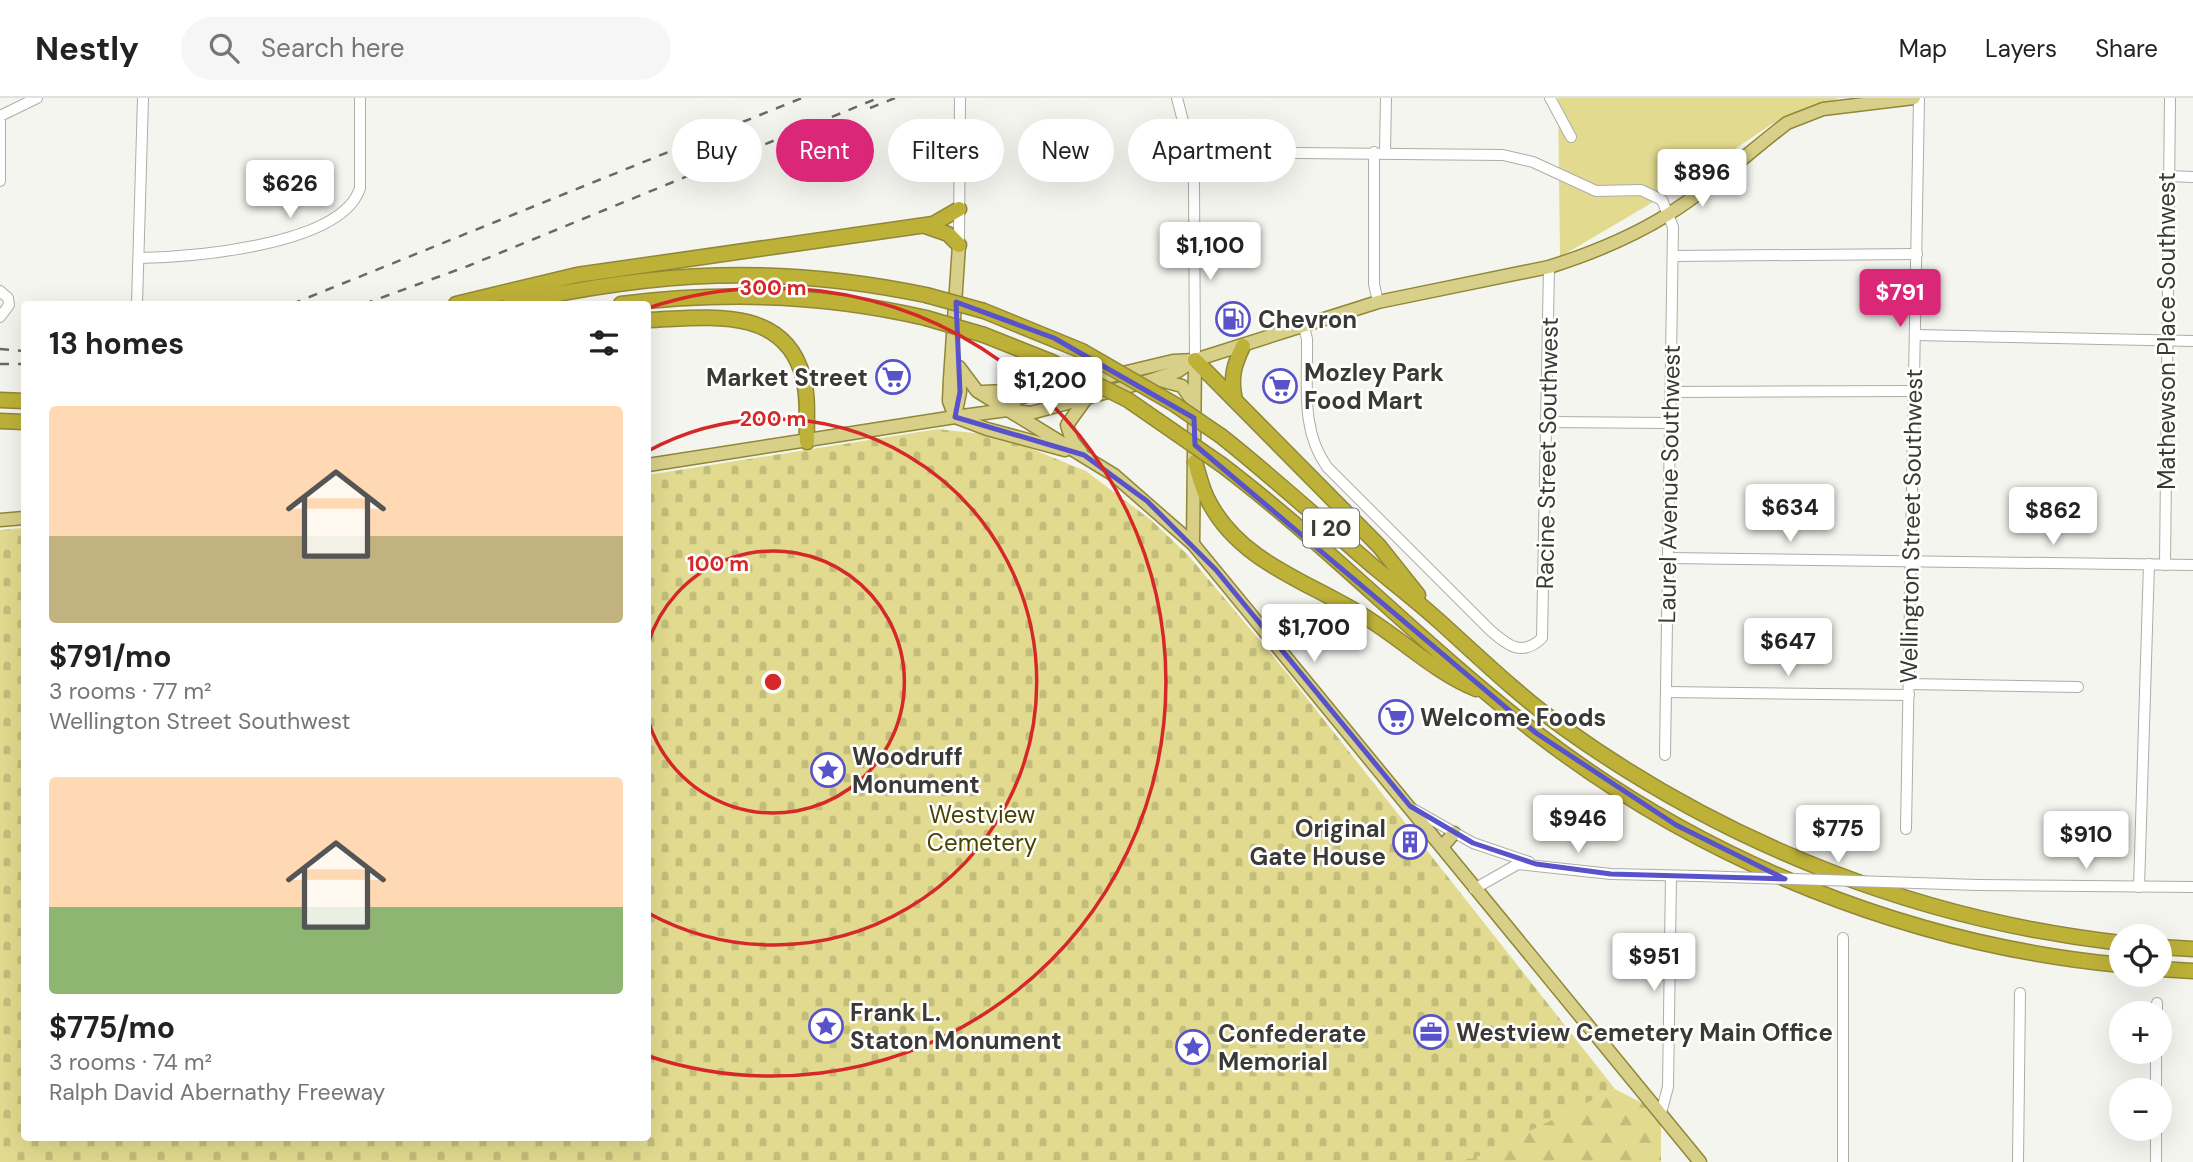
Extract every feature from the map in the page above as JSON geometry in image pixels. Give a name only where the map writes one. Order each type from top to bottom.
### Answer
[{"type":"highway","points":[[469,301],[577,275],[924,226],[941,222],[959,209]]},
{"type":"highway","points":[[924,226],[948,234],[959,245]]},
{"type":"highway","name":"I 20","points":[[525,301],[634,281],[702,274],[818,277],[926,295],[984,311],[1082,351],[1174,404],[1221,436],[1300,499],[1468,649],[1563,728],[1647,783],[1741,834],[1844,879],[1926,905],[2018,928],[2109,941]]},
{"type":"highway","name":"I 20","points":[[651,301],[692,297],[777,296],[835,300],[926,318],[984,335],[1052,362],[1128,400],[1222,465],[1536,733],[1676,825],[1796,884],[1902,922],[1986,944],[2109,963]]},
{"type":"highway","points":[[651,320],[734,318],[752,322],[776,336],[790,350],[803,375],[807,442]]},
{"type":"highway","points":[[1235,400],[1233,368],[1242,346]]},
{"type":"highway","points":[[1195,360],[1379,546],[1439,621]]},
{"type":"highway","points":[[0,400],[21,401]]},
{"type":"highway","points":[[0,421],[21,422]]},
{"type":"highway","points":[[1195,462],[1207,499],[1217,515],[1258,558],[1361,614],[1451,678],[1488,693]]},
{"type":"highway","points":[[2172,948],[2193,949]]},
{"type":"highway","points":[[2172,970],[2193,971]]},
{"type":"main road","points":[[1007,410],[1018,398],[1173,361],[1195,360],[1378,302],[1549,267],[1618,241],[1670,213],[1787,123],[1805,114],[1917,98]]},
{"type":"main road","points":[[959,245],[949,401],[955,417],[987,429],[1084,455]]},
{"type":"main road","points":[[954,346],[959,367],[960,392],[955,417]]},
{"type":"main road","points":[[977,390],[994,394],[1030,389],[1172,354],[1195,360]]},
{"type":"main road","points":[[651,465],[955,417],[1007,410],[1031,413],[1156,379],[1178,371],[1195,360]]},
{"type":"main road","points":[[1193,544],[1195,360]]},
{"type":"main road","points":[[959,367],[977,390],[1084,455],[1147,501],[1193,544],[1700,1162]]},
{"type":"main road","points":[[1156,379],[1182,386],[1194,404]]},
{"type":"main road","points":[[1084,455],[1072,441],[1068,425],[1085,399]]},
{"type":"main road","points":[[0,520],[21,518]]},
{"type":"main road","points":[[1442,847],[1454,833]]},
{"type":"street","points":[[0,116],[37,98]]},
{"type":"street","points":[[137,301],[143,98]]},
{"type":"street","points":[[139,258],[194,257],[243,249],[295,234],[348,210],[356,201],[360,188],[360,98]]},
{"type":"street","points":[[959,245],[960,98]]},
{"type":"street","points":[[1177,98],[1182,119]]},
{"type":"street","points":[[1378,302],[1374,284],[1380,152],[1387,98]]},
{"type":"street","points":[[1550,98],[1571,137]]},
{"type":"street","name":"Wellington Street Southwest","points":[[1906,829],[1917,254],[1917,98]]},
{"type":"street","name":"Mathewson Place Southwest","points":[[2165,565],[2167,176],[2170,98]]},
{"type":"street","points":[[0,122],[0,181]]},
{"type":"street","points":[[1296,152],[1503,155],[1533,162],[1596,191],[1649,192],[1662,200],[1670,213]]},
{"type":"street","points":[[2167,176],[2193,177]]},
{"type":"street","points":[[1194,182],[1195,360]]},
{"type":"street","name":"Laurel Avenue Southwest","points":[[1665,755],[1673,256],[1670,213]]},
{"type":"street","points":[[1673,256],[1917,254]]},
{"type":"street","name":"Racine Street Southwest","points":[[1304,327],[1311,441],[1327,467],[1502,641],[1518,649],[1528,648],[1542,638],[1549,267]]},
{"type":"street","points":[[0,291],[6,295],[9,305],[0,317]]},
{"type":"street","points":[[1915,335],[2193,341]]},
{"type":"street","points":[[1671,392],[1913,391]]},
{"type":"street","points":[[1548,422],[1670,423]]},
{"type":"street","points":[[1668,558],[2193,565]]},
{"type":"street","points":[[2139,887],[2149,564]]},
{"type":"street","points":[[1666,692],[2078,687]]},
{"type":"street","points":[[1410,806],[1454,833],[1536,864]]},
{"type":"street","points":[[1474,889],[1518,864],[1588,872],[1671,876],[1978,885],[2193,887]]},
{"type":"street","points":[[1661,1113],[1668,1087],[1671,876]]},
{"type":"street","points":[[1843,938],[1843,1162]]},
{"type":"street","points":[[2018,1162],[2020,993]]},
{"type":"street","points":[[2156,1141],[2156,1162]]},
{"type":"highlighted area","points":[[956,302],[1054,338],[1194,418],[1195,445],[1536,733],[1676,825],[1785,879],[1611,874],[1536,864],[1473,843],[1410,806],[1216,570],[1147,501],[1084,455],[955,417],[960,392]]},
{"type":"green space","points":[[1558,98],[1839,98],[1772,124],[1677,188],[1560,257]]},
{"type":"green space","name":"Westview Cemetery","points":[[938,429],[1000,436],[1086,471],[1151,520],[1188,555],[1287,673],[1615,1089],[1475,1158],[1443,1162],[0,1162],[0,530],[21,528],[21,1141],[651,1141],[651,475]]},
{"type":"green space","points":[[1615,1089],[1661,1113],[1661,1162],[1443,1162],[1475,1157]]},
{"type":"railway","points":[[299,301],[802,98]]},
{"type":"railway","points":[[372,301],[468,266],[878,98]]},
{"type":"railway","points":[[870,108],[895,98]]},
{"type":"railway","points":[[0,349],[21,351]]},
{"type":"railway","points":[[0,364],[21,364]]},
{"type":"place","name":"Chevron","points":[[1233,319]]},
{"type":"place","name":"Market Street","points":[[893,377]]},
{"type":"place","name":"Mozley Park Food Mart","points":[[1280,386]]},
{"type":"place","name":"Welcome Foods","points":[[1396,717]]},
{"type":"place","name":"Woodruff Monument","points":[[828,770]]},
{"type":"place","name":"Original Gate House","points":[[1410,842]]},
{"type":"place","name":"Frank L. Staton Monument","points":[[826,1026]]},
{"type":"place","name":"Westview Cemetery Main Office","points":[[1431,1032]]},
{"type":"place","name":"Confederate Memorial","points":[[1193,1047]]}]
